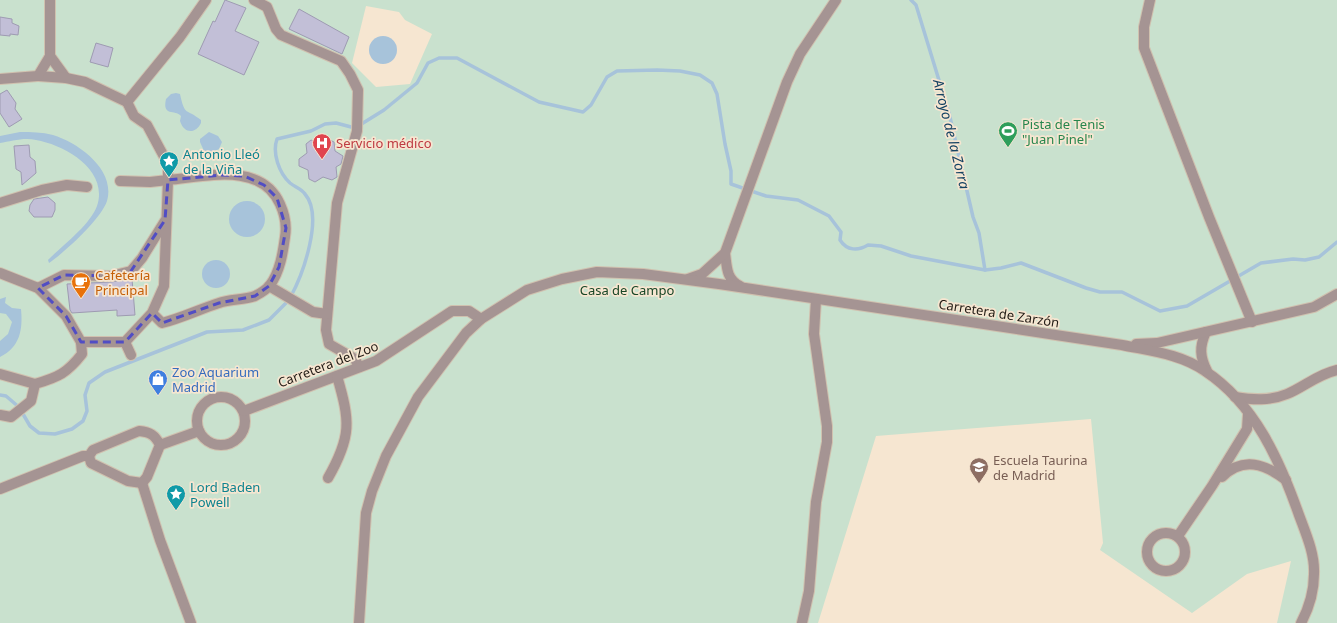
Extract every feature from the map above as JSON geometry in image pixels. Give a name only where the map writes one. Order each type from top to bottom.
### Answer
[{"type":"street","points":[[38,76],[50,56],[50,0]]},
{"type":"street","points":[[127,102],[180,37],[206,0]]},
{"type":"street","points":[[254,0],[267,7],[276,29],[281,35],[341,61],[358,90],[357,131],[337,203],[326,330],[329,344],[355,359],[359,367]]},
{"type":"street","points":[[719,284],[714,277],[741,210],[793,70],[800,54],[836,0]]},
{"type":"street","points":[[1150,0],[1144,28],[1144,48],[1209,217],[1252,322]]},
{"type":"street","points":[[50,56],[66,78]]},
{"type":"street","points":[[0,79],[38,76],[66,78],[85,82],[127,102],[134,116],[147,125],[168,164],[164,286],[152,313],[125,342],[81,342]]},
{"type":"street","points":[[120,181],[150,182],[221,175],[244,176],[264,184],[277,198],[285,216],[286,228],[279,267],[269,286],[255,296],[220,303],[162,323],[152,313]]},
{"type":"street","points":[[0,203],[42,190],[67,185],[87,187]]},
{"type":"street","points":[[38,288],[64,275],[111,276],[131,271],[142,258],[165,220]]},
{"type":"street","points":[[686,280],[702,274],[723,256]]},
{"type":"street","name":"Carretera de Zarzón","points":[[723,256],[730,280],[745,288]]},
{"type":"street","name":"Carretera de Zarzón","points":[[366,623],[363,569],[363,540],[366,513],[372,491],[386,456],[418,397],[466,333],[480,319],[527,290],[562,279],[597,272],[643,274],[719,284],[816,300],[1122,345],[1183,359],[1207,371],[1235,397],[1271,446],[1287,481],[1310,545],[1314,566],[1311,597],[1301,623]]},
{"type":"street","points":[[0,273],[38,288],[66,316],[81,342],[82,354],[69,370],[50,380],[36,384],[0,374]]},
{"type":"street","points":[[269,286],[313,312],[327,314]]},
{"type":"street","points":[[1122,345],[1157,343],[1252,322],[1314,307],[1337,294]]},
{"type":"street","points":[[802,623],[809,591],[816,502],[827,442],[827,426],[814,334],[816,300]]},
{"type":"street","name":"Carretera del Zoo","points":[[244,411],[384,357],[452,311],[469,311],[480,319]]},
{"type":"street","points":[[1206,332],[1200,343],[1200,351],[1207,371]]},
{"type":"street","points":[[125,342],[131,355]]},
{"type":"street","points":[[1235,397],[1268,399],[1287,394],[1316,378],[1337,370]]},
{"type":"street","points":[[328,478],[340,456],[347,429],[346,410],[337,376]]},
{"type":"street","points":[[0,415],[11,417],[31,401],[36,384]]},
{"type":"street","points":[[227,397],[235,400],[244,411],[245,427],[242,434],[231,444],[216,445],[209,442],[199,431],[197,416],[205,402],[212,398],[227,397]]},
{"type":"street","points":[[1178,536],[1212,486],[1247,429],[1248,414]]},
{"type":"street","points":[[142,483],[128,481],[91,463],[89,456],[93,450],[139,431],[148,432],[155,436],[160,445]]},
{"type":"street","points":[[142,483],[147,477],[160,445],[199,431]]},
{"type":"street","points":[[0,489],[83,456],[89,456]]},
{"type":"street","points":[[1212,486],[1231,468],[1242,464],[1262,466],[1270,469],[1287,481]]},
{"type":"street","points":[[142,483],[160,540],[191,623]]},
{"type":"street","name":"Carretera de Zarzón","points":[[359,623],[363,569]]},
{"type":"highlighted area","points":[[221,175],[244,176],[264,185],[277,198],[286,228],[279,267],[269,286],[255,296],[219,303],[162,323],[152,313],[125,342],[81,342],[66,316],[38,288],[64,275],[111,276],[131,271],[165,220],[168,180]]},
{"type":"green space","name":"Casa de Campo","points":[[0,0],[1337,0],[1337,623],[1277,623],[1291,561],[1247,574],[1192,613],[1100,550],[1103,543],[1091,419],[876,436],[818,623],[0,623]],"holes":[[[366,6],[399,12],[405,20],[432,34],[410,84],[376,87],[352,63]]]},
{"type":"water","points":[[383,36],[393,40],[397,50],[393,60],[383,64],[373,60],[369,50],[373,40]]},
{"type":"water","points":[[171,94],[180,94],[185,109],[201,120],[199,127],[193,131],[184,128],[180,121],[181,116],[170,112],[166,108],[166,99]]},
{"type":"water","points":[[20,132],[49,134],[74,144],[93,159],[101,169],[106,179],[108,190],[107,201],[98,217],[82,235],[49,263],[48,260],[76,234],[94,213],[97,206],[99,193],[97,181],[82,161],[59,147],[32,139],[0,143],[0,136]]},
{"type":"water","points":[[209,132],[218,136],[222,142],[219,149],[213,152],[204,151],[200,142],[200,139]]},
{"type":"water","points":[[247,201],[257,204],[262,209],[265,219],[262,229],[257,234],[247,237],[237,234],[232,229],[229,219],[232,209],[237,204]]},
{"type":"water","points":[[216,260],[226,264],[230,274],[226,284],[216,288],[206,284],[202,274],[206,264]]},
{"type":"water","points":[[6,297],[5,303],[12,308],[21,309],[21,331],[12,348],[0,357],[0,341],[8,334],[12,322],[6,314],[0,313],[0,299]]},
{"type":"building","points":[[225,0],[246,8],[235,31],[259,42],[244,75],[198,54],[213,21],[215,22]]},
{"type":"building","points":[[299,9],[349,37],[342,54],[289,29]]},
{"type":"building","points":[[0,17],[12,19],[12,23],[19,26],[18,35],[0,35]]},
{"type":"building","points":[[96,43],[113,48],[108,67],[90,62]]},
{"type":"building","points":[[7,90],[16,103],[15,109],[22,119],[9,127],[0,113],[0,94]]},
{"type":"building","points":[[328,139],[334,142],[335,151],[343,156],[341,164],[336,167],[337,177],[332,180],[323,177],[315,182],[309,179],[308,170],[299,166],[299,159],[307,153],[306,144],[311,140],[320,144]]},
{"type":"building","points":[[29,145],[30,157],[35,161],[36,173],[22,185],[21,172],[16,169],[14,146]]},
{"type":"building","points":[[48,197],[55,203],[55,210],[52,217],[34,217],[29,211],[30,205],[34,199]]},
{"type":"building","points":[[132,279],[135,315],[117,316],[117,310],[72,313],[70,310],[67,284],[111,282]]},
{"type":"waterway","name":"Arroyo de la Zorra","points":[[911,0],[916,5],[949,113],[973,217],[979,233],[985,270]]},
{"type":"waterway","points":[[291,296],[306,260],[310,245],[313,216],[310,204],[304,192],[290,183],[280,168],[275,150],[277,139],[311,131],[325,124],[336,123],[355,128],[384,110],[417,83],[428,63],[439,58],[457,58],[539,102],[583,112],[591,105],[607,77],[617,71],[680,71],[700,75],[712,83],[717,94],[731,171],[731,184],[766,196],[798,200],[829,216],[841,232],[840,240],[843,244],[853,249],[868,245],[881,246],[911,256],[985,270],[1021,263],[1086,288],[1100,292],[1122,292],[1160,311],[1187,306],[1261,263],[1293,259],[1305,260],[1319,257],[1337,242]]},
{"type":"waterway","points":[[23,414],[30,426],[39,433],[55,434],[72,429],[83,421],[87,411],[85,395],[89,383],[105,372],[207,332],[243,330],[269,320],[286,303]]},
{"type":"waterway","points":[[0,395],[6,396],[20,408]]},
{"type":"place","name":"Pista de Tenis \"Juan Pinel\"","points":[[1008,148]]},
{"type":"place","name":"Servicio médico","points":[[322,160]]},
{"type":"place","name":"Antonio Lleó de la Viña","points":[[169,178]]},
{"type":"place","name":"Cafetería Principal","points":[[81,299]]},
{"type":"place","name":"Zoo Aquarium Madrid","points":[[158,396]]},
{"type":"place","name":"Escuela Taurina de Madrid","points":[[979,484]]},
{"type":"place","name":"Lord Baden Powell","points":[[176,511]]}]
